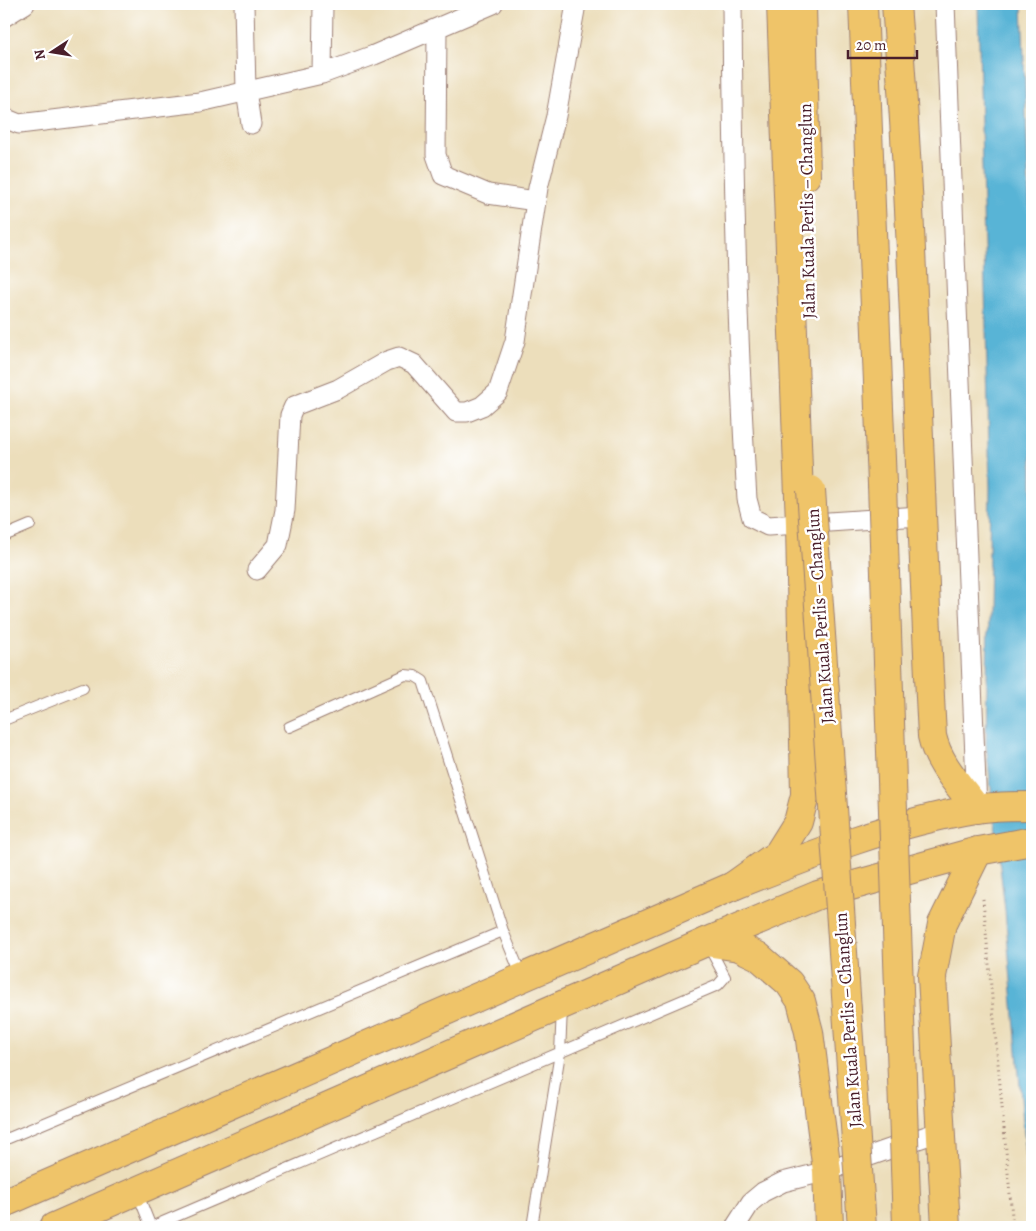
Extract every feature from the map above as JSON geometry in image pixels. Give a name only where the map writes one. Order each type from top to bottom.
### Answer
[{"type":"main road","points":[[733,886],[778,854],[798,822],[805,795],[800,524],[782,4]]},
{"type":"main road","name":"Jalan Kuala Perlis – Changlun","points":[[802,4],[811,490],[862,1227]]},
{"type":"main road","points":[[863,4],[882,484],[907,1227]]},
{"type":"main road","points":[[896,4],[906,139],[920,516],[932,736],[935,751],[942,763],[984,808]]},
{"type":"main road","points":[[4,1203],[733,886],[821,852],[936,817],[984,808],[1032,806]]},
{"type":"main road","points":[[54,1227],[563,1004],[818,895],[984,849],[1032,841]]},
{"type":"main road","points":[[946,1227],[932,976],[942,924],[984,849]]},
{"type":"main road","points":[[706,942],[739,947],[758,956],[789,983],[801,1001],[809,1032],[827,1171],[829,1227]]},
{"type":"main road","points":[[119,1153],[136,1191]]},
{"type":"street","points":[[4,17],[25,4]]},
{"type":"street","points":[[244,4],[246,91],[250,124]]},
{"type":"street","points":[[322,74],[323,4]]},
{"type":"street","points":[[4,115],[7,119],[19,124],[200,102],[322,74],[374,55],[493,4]]},
{"type":"street","points":[[257,570],[278,545],[285,510],[290,414],[294,406],[338,388],[387,361],[399,357],[414,364],[456,412],[467,412],[482,406],[498,392],[515,341],[536,201],[556,116],[576,4]]},
{"type":"street","points":[[732,4],[732,127],[737,332],[747,499],[752,518],[768,526],[920,516]]},
{"type":"street","points":[[946,4],[984,808]]},
{"type":"street","points":[[437,28],[436,155],[443,175],[488,194],[536,201]]},
{"type":"street","points":[[736,1227],[751,1202],[763,1192],[783,1182],[827,1171],[941,1131]]},
{"type":"lane","points":[[4,536],[30,525]]},
{"type":"lane","points":[[289,726],[405,675],[416,676],[423,681],[503,931],[522,978]]},
{"type":"lane","points":[[4,720],[83,688]]},
{"type":"lane","points":[[4,1140],[503,931]]},
{"type":"lane","points":[[136,1191],[151,1227],[718,985],[725,977],[706,942]]},
{"type":"lane","points":[[532,1227],[560,1053],[563,1004]]},
{"type":"path","points":[[983,898],[1013,1227]]},
{"type":"water","points":[[978,4],[1022,4],[1032,276],[1032,1227],[1005,910],[986,744],[990,488]]}]
